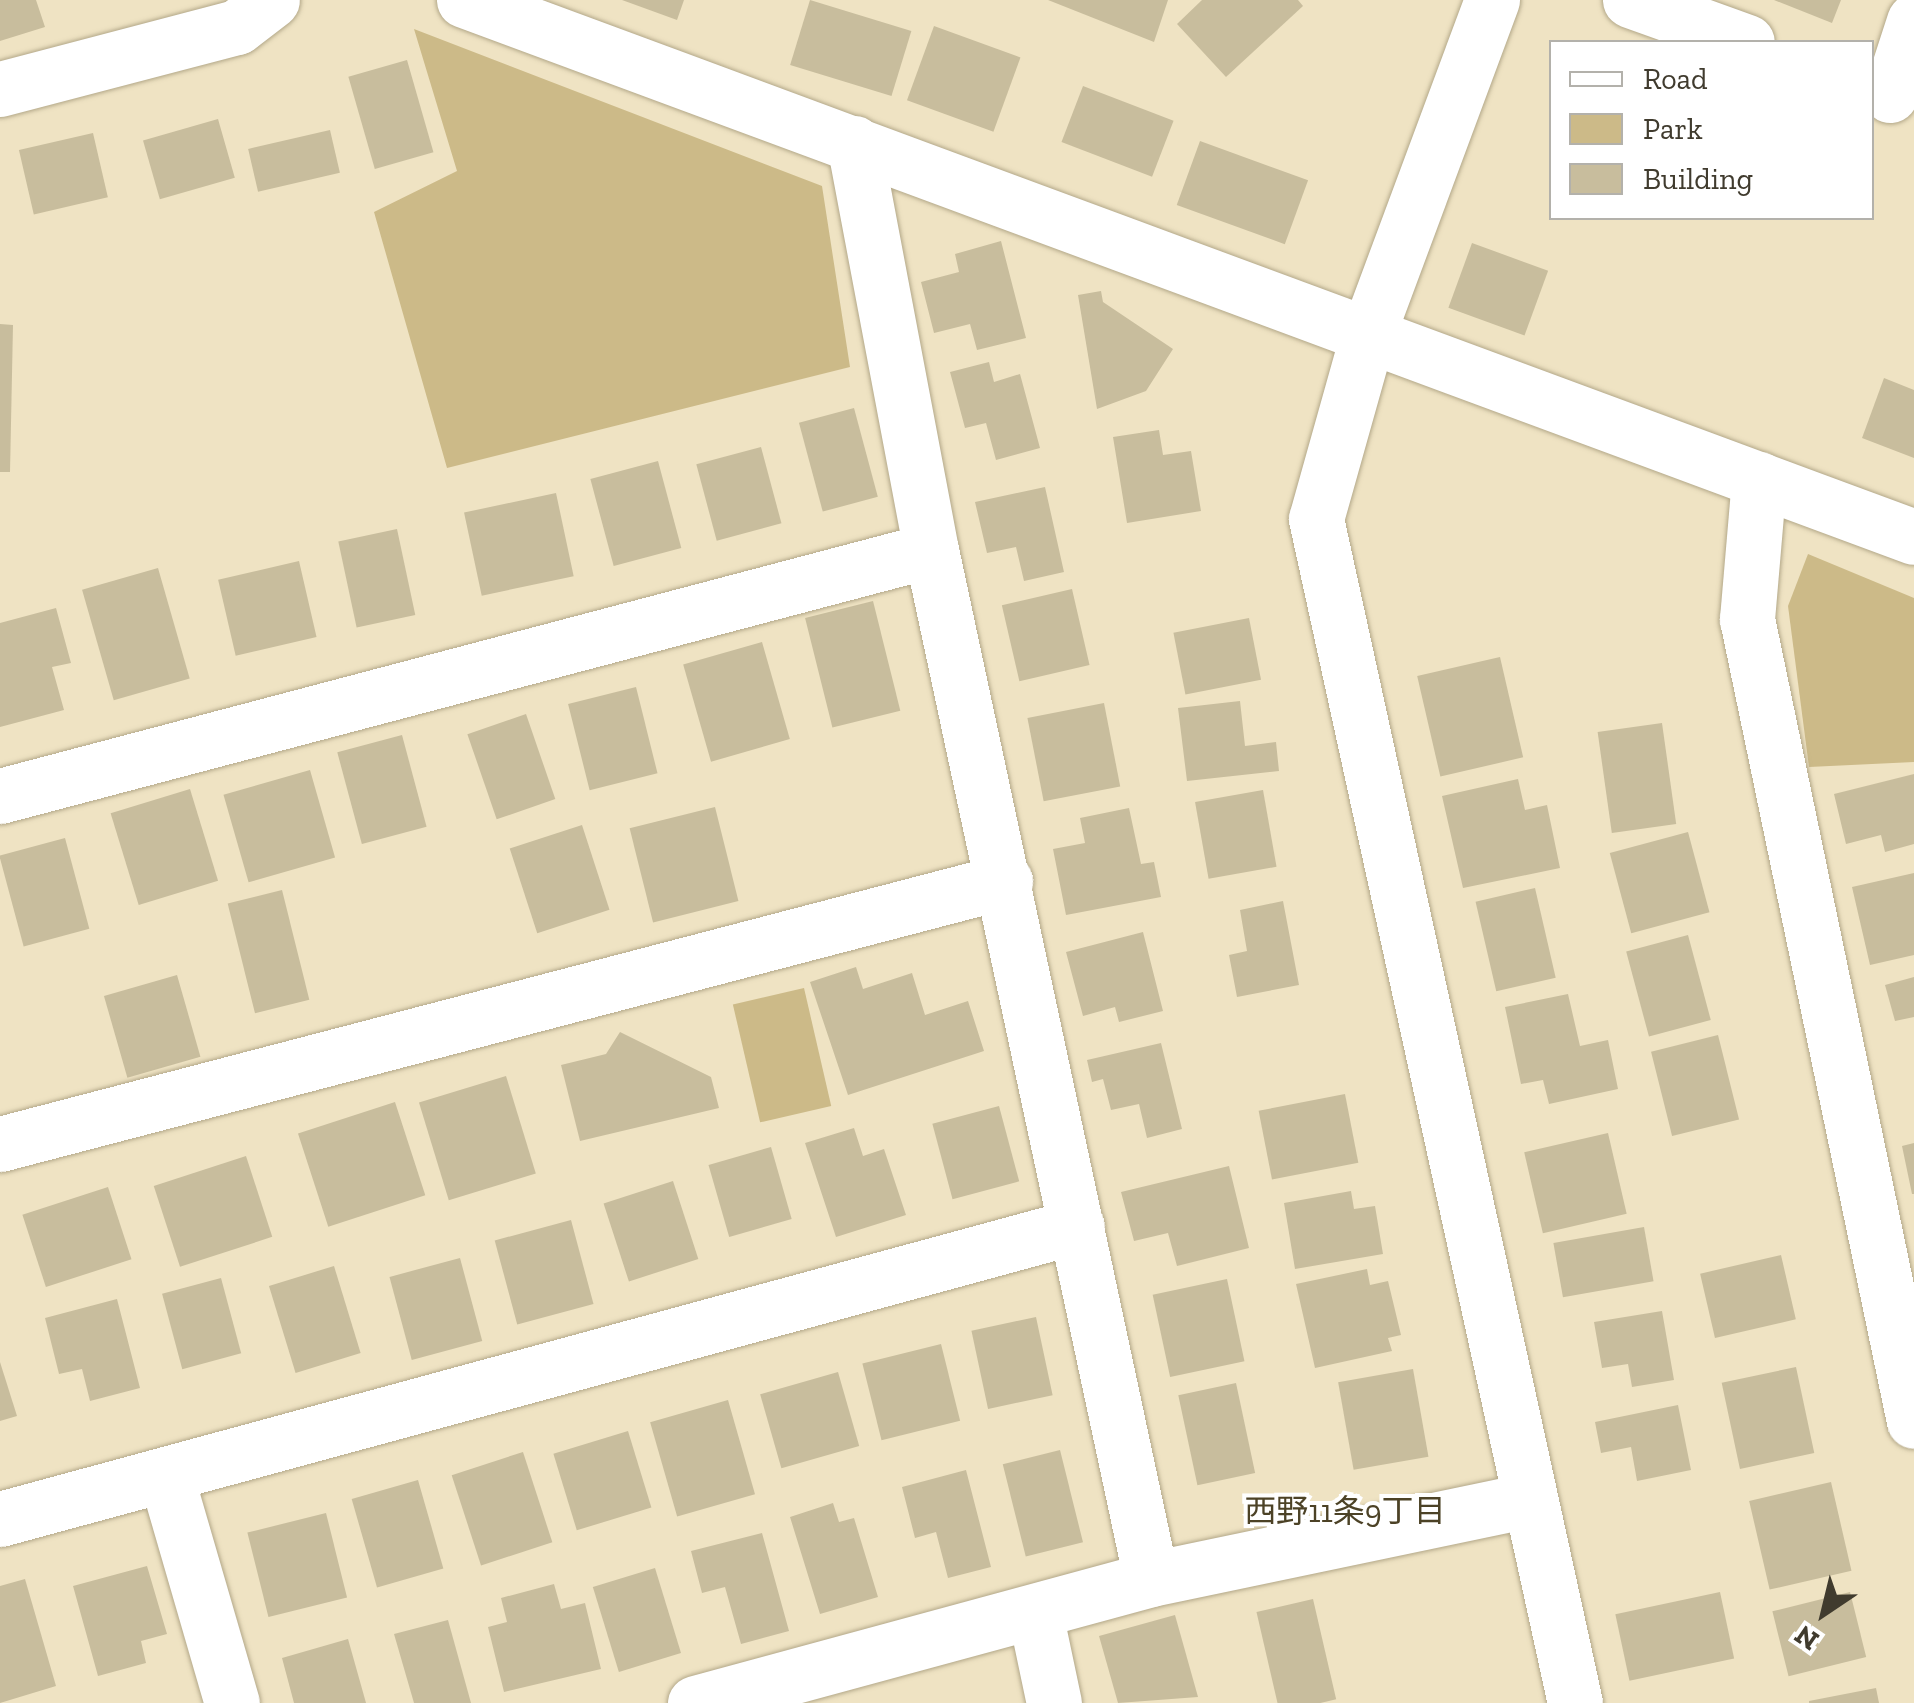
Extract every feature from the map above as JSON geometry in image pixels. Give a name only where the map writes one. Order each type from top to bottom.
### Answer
[{"type":"street","points":[[0,89],[238,27],[272,0]]},
{"type":"street","points":[[464,0],[1914,537]]},
{"type":"street","points":[[1492,0],[1368,334],[1316,519],[1575,1703]]},
{"type":"street","points":[[1630,0],[1740,40]]},
{"type":"street","points":[[1892,95],[1914,21]]},
{"type":"street","points":[[854,143],[931,550],[1152,1579]]},
{"type":"street","points":[[1759,479],[1747,619],[1914,1421]]},
{"type":"street","points":[[0,796],[931,550]]},
{"type":"street","points":[[0,1144],[1005,881]]},
{"type":"street","points":[[0,1519],[1077,1226]]},
{"type":"street","points":[[166,1476],[232,1703]]},
{"type":"street","points":[[696,1703],[1152,1579],[1528,1500]]},
{"type":"street","points":[[1035,1613],[1054,1703]]},
{"type":"green space","points":[[414,29],[822,186],[850,367],[447,468],[374,212],[457,171]]},
{"type":"green space","points":[[1808,554],[1914,598],[1914,762],[1809,767],[1788,606]]},
{"type":"green space","points":[[804,988],[831,1106],[760,1122],[733,1004]]},
{"type":"building","points":[[0,0],[36,0],[45,27],[0,41]]},
{"type":"building","points":[[622,0],[684,0],[677,20]]},
{"type":"building","points":[[810,0],[911,31],[891,96],[790,65]]},
{"type":"building","points":[[1048,0],[1168,0],[1154,42]]},
{"type":"building","points":[[1202,0],[1298,0],[1303,6],[1226,77],[1177,24]]},
{"type":"building","points":[[1774,0],[1841,0],[1832,23]]},
{"type":"building","points":[[934,26],[1020,57],[993,132],[907,100]]},
{"type":"building","points":[[407,60],[433,152],[375,169],[348,77]]},
{"type":"building","points":[[1083,86],[1174,121],[1152,177],[1061,142]]},
{"type":"building","points":[[218,119],[235,178],[160,199],[143,140]]},
{"type":"building","points":[[330,130],[340,173],[258,192],[248,149]]},
{"type":"building","points":[[93,133],[108,197],[34,214],[19,150]]},
{"type":"building","points":[[1200,141],[1308,180],[1285,244],[1177,205]]},
{"type":"building","points":[[1001,241],[1026,338],[977,350],[970,324],[934,333],[921,282],[959,272],[955,254]]},
{"type":"building","points":[[1472,243],[1548,271],[1525,336],[1448,308]]},
{"type":"building","points":[[1101,291],[1103,302],[1173,349],[1146,391],[1097,409],[1078,295]]},
{"type":"building","points":[[0,324],[13,325],[10,472],[0,472]]},
{"type":"building","points":[[989,362],[994,382],[1020,374],[1040,448],[996,460],[986,423],[965,428],[950,372]]},
{"type":"building","points":[[1884,378],[1914,390],[1914,458],[1862,438]]},
{"type":"building","points":[[854,408],[878,497],[823,512],[799,423]]},
{"type":"building","points":[[1159,430],[1163,455],[1191,451],[1201,511],[1127,523],[1113,437]]},
{"type":"building","points":[[761,447],[781,523],[717,541],[696,464]]},
{"type":"building","points":[[658,461],[681,548],[614,566],[590,479]]},
{"type":"building","points":[[1045,487],[1064,572],[1024,581],[1016,547],[987,553],[975,502]]},
{"type":"building","points":[[556,493],[574,576],[482,596],[464,513]]},
{"type":"building","points":[[397,529],[415,615],[357,628],[338,541]]},
{"type":"building","points":[[299,561],[317,637],[236,656],[218,580]]},
{"type":"building","points":[[158,568],[190,679],[114,700],[82,590]]},
{"type":"building","points":[[1072,589],[1090,665],[1019,681],[1002,605]]},
{"type":"building","points":[[873,601],[900,711],[832,728],[805,618]]},
{"type":"building","points":[[56,608],[71,663],[52,667],[64,710],[0,727],[0,623]]},
{"type":"building","points":[[1249,618],[1261,680],[1185,695],[1173,633]]},
{"type":"building","points":[[762,642],[790,739],[711,762],[683,665]]},
{"type":"building","points":[[1500,657],[1523,757],[1440,776],[1417,676]]},
{"type":"building","points":[[636,687],[658,773],[590,790],[568,704]]},
{"type":"building","points":[[1240,701],[1245,746],[1276,742],[1279,771],[1187,781],[1178,708]]},
{"type":"building","points":[[1104,703],[1120,786],[1044,801],[1027,718]]},
{"type":"building","points":[[526,714],[555,799],[497,819],[467,734]]},
{"type":"building","points":[[1662,723],[1676,824],[1612,833],[1598,732]]},
{"type":"building","points":[[402,735],[427,827],[362,844],[337,752]]},
{"type":"building","points":[[310,770],[335,857],[249,882],[223,795]]},
{"type":"building","points":[[1914,774],[1914,844],[1885,852],[1881,835],[1846,844],[1834,794]]},
{"type":"building","points":[[1518,779],[1525,810],[1547,805],[1560,868],[1463,888],[1442,796]]},
{"type":"building","points":[[190,789],[218,881],[139,905],[111,813]]},
{"type":"building","points":[[1263,790],[1277,867],[1209,879],[1195,802]]},
{"type":"building","points":[[715,807],[738,901],[653,922],[630,828]]},
{"type":"building","points":[[1129,808],[1141,864],[1154,862],[1161,897],[1066,915],[1053,849],[1085,843],[1080,818]]},
{"type":"building","points":[[582,825],[610,910],[537,933],[510,848]]},
{"type":"building","points":[[1688,832],[1709,912],[1631,933],[1610,853]]},
{"type":"building","points":[[65,838],[89,929],[24,946],[0,855]]},
{"type":"building","points":[[1914,873],[1914,955],[1870,965],[1852,887]]},
{"type":"building","points":[[1535,888],[1556,978],[1496,991],[1476,902]]},
{"type":"building","points":[[282,890],[309,1000],[255,1013],[228,904]]},
{"type":"building","points":[[1283,901],[1299,985],[1237,997],[1229,955],[1247,951],[1240,910]]},
{"type":"building","points":[[1143,932],[1163,1011],[1119,1022],[1115,1007],[1083,1016],[1066,952]]},
{"type":"building","points":[[1688,935],[1711,1020],[1649,1037],[1626,952]]},
{"type":"building","points":[[856,967],[863,989],[912,973],[925,1015],[968,1001],[984,1051],[848,1095],[810,982]]},
{"type":"building","points":[[177,975],[200,1057],[127,1078],[104,996]]},
{"type":"building","points":[[1914,977],[1914,1017],[1895,1021],[1885,985]]},
{"type":"building","points":[[1568,994],[1580,1046],[1608,1040],[1618,1089],[1549,1104],[1543,1080],[1521,1084],[1505,1007]]},
{"type":"building","points":[[620,1032],[711,1077],[719,1108],[580,1141],[561,1065],[606,1054]]},
{"type":"building","points":[[1718,1035],[1739,1119],[1672,1136],[1651,1052]]},
{"type":"building","points":[[1161,1043],[1182,1129],[1147,1138],[1139,1104],[1111,1110],[1103,1079],[1092,1082],[1087,1060]]},
{"type":"building","points":[[506,1076],[536,1174],[449,1200],[419,1103]]},
{"type":"building","points":[[1345,1094],[1358,1163],[1272,1180],[1259,1111]]},
{"type":"building","points":[[395,1102],[425,1195],[328,1227],[298,1134]]},
{"type":"building","points":[[999,1106],[1019,1181],[953,1199],[932,1124]]},
{"type":"building","points":[[854,1128],[863,1156],[884,1149],[906,1215],[836,1237],[805,1143]]},
{"type":"building","points":[[1608,1133],[1627,1214],[1543,1233],[1524,1152]]},
{"type":"building","points":[[1914,1143],[1914,1194],[1912,1194],[1902,1146]]},
{"type":"building","points":[[771,1147],[792,1219],[729,1237],[709,1165]]},
{"type":"building","points":[[246,1156],[272,1237],[180,1267],[154,1186]]},
{"type":"building","points":[[1229,1166],[1249,1248],[1177,1266],[1168,1233],[1134,1241],[1121,1192]]},
{"type":"building","points":[[673,1181],[698,1259],[629,1282],[604,1204]]},
{"type":"building","points":[[108,1187],[131,1259],[46,1287],[22,1215]]},
{"type":"building","points":[[1351,1191],[1354,1209],[1375,1206],[1383,1254],[1295,1269],[1284,1203]]},
{"type":"building","points":[[571,1220],[594,1304],[517,1324],[495,1240]]},
{"type":"building","points":[[1644,1227],[1654,1281],[1563,1297],[1553,1243]]},
{"type":"building","points":[[1781,1255],[1796,1319],[1715,1338],[1700,1274]]},
{"type":"building","points":[[460,1258],[482,1341],[412,1360],[389,1277]]},
{"type":"building","points":[[334,1266],[361,1353],[296,1373],[269,1286]]},
{"type":"building","points":[[1367,1269],[1370,1285],[1388,1281],[1401,1335],[1388,1338],[1392,1351],[1315,1368],[1296,1284]]},
{"type":"building","points":[[221,1278],[241,1353],[182,1369],[162,1294]]},
{"type":"building","points":[[1227,1279],[1244,1361],[1170,1377],[1153,1295]]},
{"type":"building","points":[[117,1299],[140,1388],[90,1401],[82,1369],[59,1374],[45,1318]]},
{"type":"building","points":[[1662,1311],[1674,1380],[1632,1387],[1628,1364],[1602,1368],[1594,1322]]},
{"type":"building","points":[[1036,1317],[1053,1395],[988,1409],[971,1331]]},
{"type":"building","points":[[941,1344],[960,1421],[882,1440],[862,1364]]},
{"type":"building","points":[[0,1362],[17,1416],[0,1421]]},
{"type":"building","points":[[1796,1367],[1814,1453],[1740,1469],[1722,1383]]},
{"type":"building","points":[[1413,1369],[1428,1457],[1354,1470],[1338,1382]]},
{"type":"building","points":[[838,1372],[859,1446],[781,1468],[760,1394]]},
{"type":"building","points":[[1236,1383],[1255,1473],[1197,1485],[1178,1395]]},
{"type":"building","points":[[728,1400],[755,1494],[677,1517],[650,1422]]},
{"type":"building","points":[[1678,1405],[1691,1470],[1637,1481],[1631,1447],[1601,1453],[1595,1422]]},
{"type":"building","points":[[628,1431],[651,1508],[577,1530],[553,1454]]},
{"type":"building","points":[[1060,1450],[1083,1542],[1026,1556],[1003,1464]]},
{"type":"building","points":[[523,1452],[552,1542],[481,1566],[452,1475]]},
{"type":"building","points":[[966,1470],[991,1567],[948,1578],[936,1532],[915,1538],[902,1487]]},
{"type":"building","points":[[418,1480],[443,1568],[377,1587],[352,1499]]},
{"type":"building","points":[[1831,1482],[1851,1571],[1770,1590],[1749,1501]]},
{"type":"building","points":[[833,1503],[839,1522],[854,1518],[878,1597],[820,1614],[790,1517]]},
{"type":"building","points":[[326,1513],[347,1597],[268,1617],[247,1533]]},
{"type":"building","points":[[762,1533],[789,1631],[741,1644],[725,1587],[702,1593],[691,1551]]},
{"type":"building","points":[[147,1566],[167,1634],[141,1641],[146,1663],[98,1676],[73,1586]]},
{"type":"building","points":[[655,1568],[681,1653],[619,1672],[593,1587]]},
{"type":"building","points":[[25,1579],[56,1686],[0,1703],[0,1586]]},
{"type":"building","points":[[554,1584],[561,1609],[585,1603],[601,1669],[504,1692],[488,1627],[507,1622],[501,1598]]},
{"type":"building","points":[[1720,1592],[1734,1659],[1629,1681],[1615,1614]]},
{"type":"building","points":[[1850,1592],[1866,1657],[1789,1676],[1772,1611]]},
{"type":"building","points":[[1313,1599],[1336,1699],[1277,1703],[1256,1612]]},
{"type":"building","points":[[1175,1615],[1198,1697],[1118,1703],[1099,1636]]},
{"type":"building","points":[[448,1620],[471,1703],[414,1703],[394,1634]]},
{"type":"building","points":[[348,1639],[366,1703],[294,1703],[282,1658]]},
{"type":"building","points":[[1876,1688],[1879,1703],[1809,1703],[1809,1701]]},
{"type":"district","name":"西野11条9丁目","points":[[1345,1511]]}]
